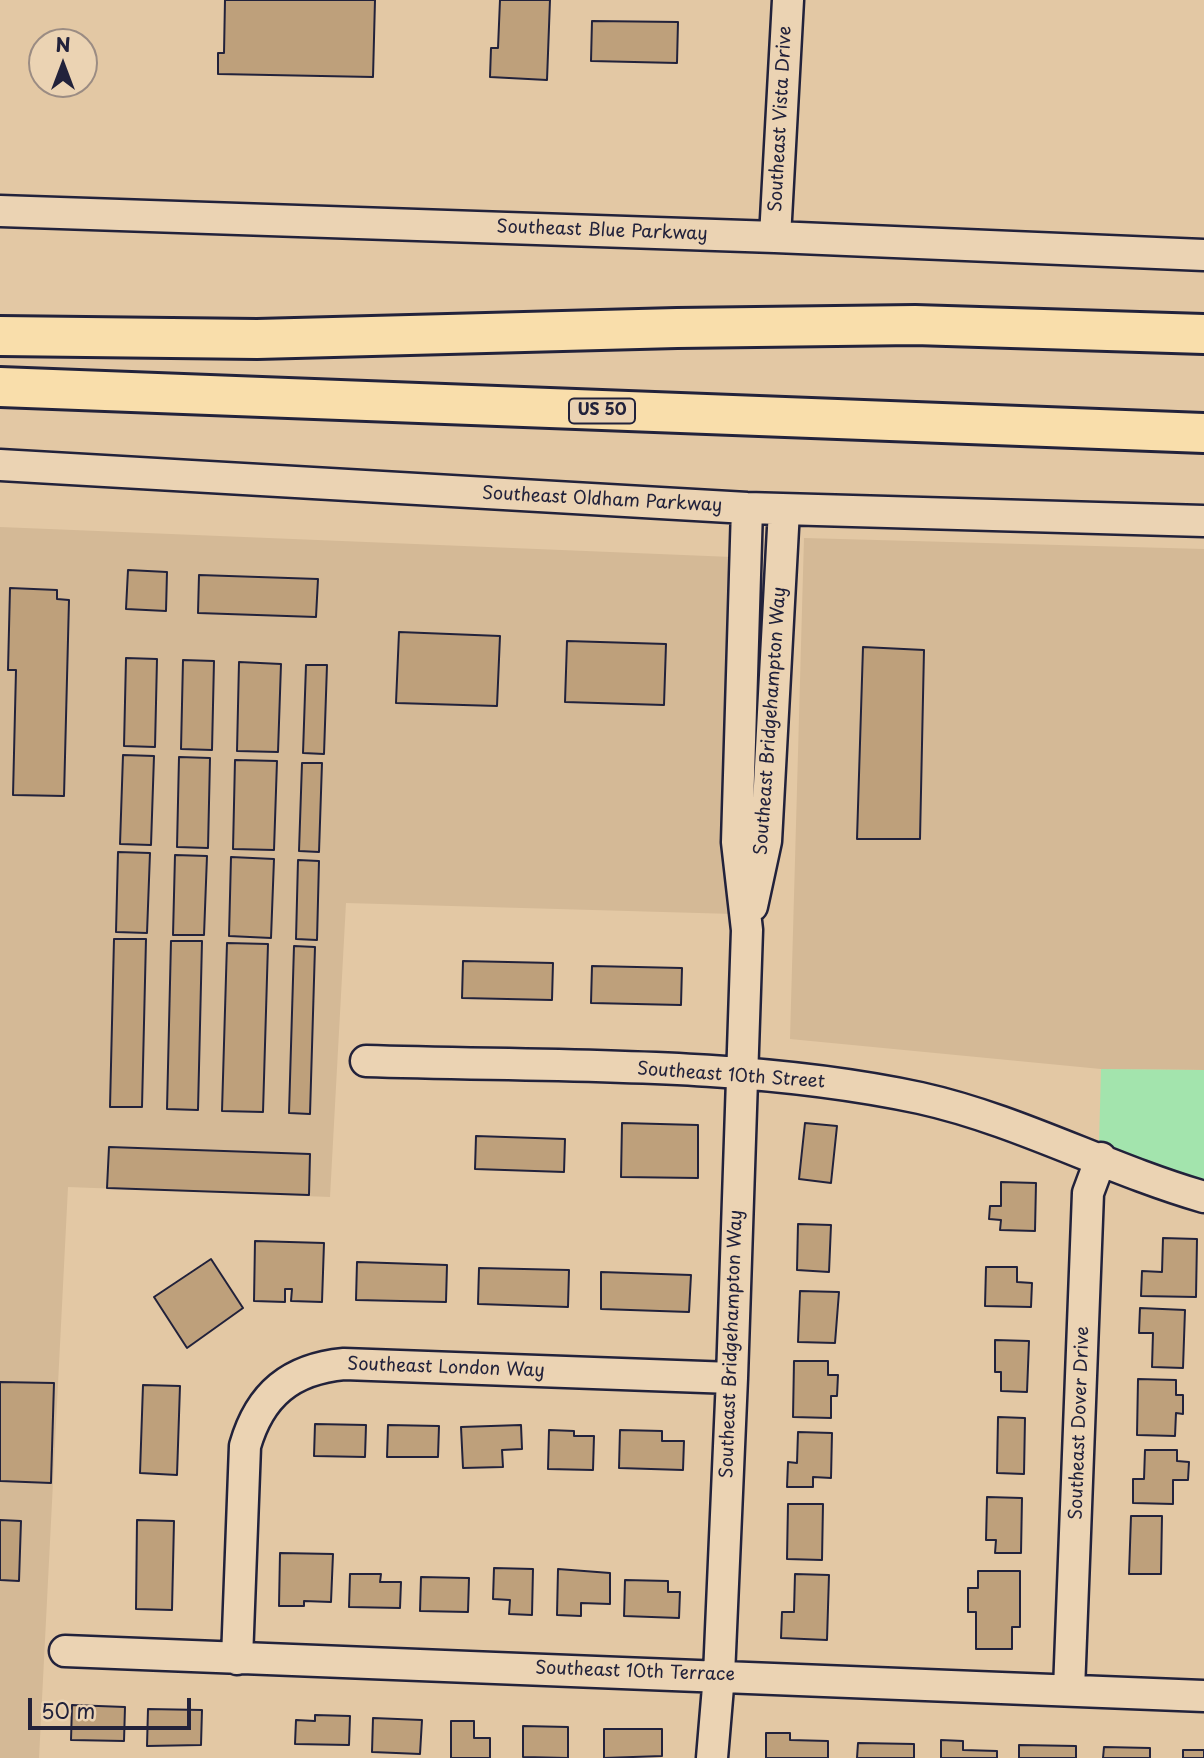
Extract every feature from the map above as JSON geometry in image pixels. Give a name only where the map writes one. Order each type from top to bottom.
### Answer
[{"type":"highway","points":[[0,336],[257,339],[915,325],[1204,334]]},
{"type":"highway","name":"US 50","points":[[0,387],[1204,433]]},
{"type":"street","name":"Southeast Vista Drive","points":[[775,237],[788,0]]},
{"type":"street","name":"Southeast Blue Parkway","points":[[0,211],[775,237],[1204,255]]},
{"type":"street","name":"Southeast Oldham Parkway","points":[[0,465],[784,510],[1204,521]]},
{"type":"street","name":"Southeast Bridgehampton Way","points":[[712,1758],[719,1675],[732,1378],[747,930],[737,842],[747,508]]},
{"type":"street","name":"Southeast Bridgehampton Way","points":[[747,930],[766,841],[784,510]]},
{"type":"street","name":"Southeast 10th Street","points":[[366,1061],[742,1073],[821,1080],[922,1099],[1032,1131],[1204,1197]]},
{"type":"street","name":"Southeast Dover Drive","points":[[1069,1690],[1088,1193],[1101,1158]]},
{"type":"street","name":"Southeast London Way","points":[[237,1659],[245,1446],[252,1421],[270,1395],[295,1377],[321,1366],[344,1364],[732,1378]]},
{"type":"street","name":"Southeast 10th Terrace","points":[[65,1651],[1204,1696]]},
{"type":"shaded area","points":[[0,527],[732,557],[734,914],[346,903],[330,1197],[68,1187],[39,1758],[0,1758]]},
{"type":"shaded area","points":[[804,538],[1204,549],[1204,1070],[1101,1069],[790,1039]]},
{"type":"green space","points":[[1101,1069],[1204,1070],[1204,1182],[1099,1145]]},
{"type":"building","points":[[225,0],[375,0],[373,77],[218,74],[218,53],[224,53]]},
{"type":"building","points":[[500,0],[550,0],[547,80],[490,77],[491,48],[498,48]]},
{"type":"building","points":[[592,21],[678,22],[677,63],[591,61]]},
{"type":"building","points":[[128,570],[167,572],[166,611],[126,609]]},
{"type":"building","points":[[199,575],[318,579],[316,617],[198,613]]},
{"type":"building","points":[[10,588],[57,590],[57,599],[69,600],[64,796],[13,795],[16,670],[8,670]]},
{"type":"building","points":[[399,632],[500,636],[497,706],[396,703]]},
{"type":"building","points":[[567,641],[666,644],[664,705],[565,702]]},
{"type":"building","points":[[863,647],[924,650],[920,839],[857,839]]},
{"type":"building","points":[[126,658],[157,659],[155,747],[124,746]]},
{"type":"building","points":[[183,660],[214,661],[212,750],[181,749]]},
{"type":"building","points":[[239,662],[281,664],[278,752],[237,751]]},
{"type":"building","points":[[306,665],[327,665],[324,754],[303,753]]},
{"type":"building","points":[[123,755],[154,756],[151,845],[120,844]]},
{"type":"building","points":[[179,757],[210,758],[208,848],[177,847]]},
{"type":"building","points":[[235,760],[277,761],[274,850],[233,849]]},
{"type":"building","points":[[302,763],[322,763],[319,852],[299,851]]},
{"type":"building","points":[[118,852],[150,853],[147,933],[116,932]]},
{"type":"building","points":[[175,855],[207,856],[204,935],[173,935]]},
{"type":"building","points":[[231,857],[274,859],[271,938],[229,936]]},
{"type":"building","points":[[298,860],[319,861],[317,940],[296,939]]},
{"type":"building","points":[[114,939],[146,939],[142,1107],[110,1107]]},
{"type":"building","points":[[171,941],[202,941],[198,1110],[167,1109]]},
{"type":"building","points":[[227,943],[268,944],[263,1112],[222,1111]]},
{"type":"building","points":[[294,946],[315,947],[310,1114],[289,1113]]},
{"type":"building","points":[[463,961],[553,963],[552,1000],[462,998]]},
{"type":"building","points":[[592,966],[682,968],[681,1005],[591,1003]]},
{"type":"building","points":[[622,1123],[698,1125],[698,1178],[621,1177]]},
{"type":"building","points":[[805,1123],[837,1126],[831,1183],[799,1179]]},
{"type":"building","points":[[476,1136],[565,1139],[564,1172],[475,1169]]},
{"type":"building","points":[[109,1147],[310,1154],[309,1195],[107,1188]]},
{"type":"building","points":[[1001,1182],[1036,1183],[1035,1231],[1000,1230],[1001,1220],[989,1219],[990,1206],[1001,1206]]},
{"type":"building","points":[[798,1224],[831,1225],[829,1272],[797,1270]]},
{"type":"building","points":[[1163,1238],[1197,1239],[1196,1297],[1141,1296],[1142,1271],[1162,1272]]},
{"type":"building","points":[[255,1241],[324,1243],[322,1302],[291,1301],[292,1289],[285,1289],[285,1302],[254,1301]]},
{"type":"building","points":[[211,1259],[243,1308],[187,1348],[154,1297]]},
{"type":"building","points":[[357,1262],[447,1265],[446,1302],[356,1300]]},
{"type":"building","points":[[986,1267],[1017,1267],[1017,1282],[1032,1283],[1031,1307],[985,1306]]},
{"type":"building","points":[[479,1268],[569,1270],[568,1307],[478,1304]]},
{"type":"building","points":[[601,1272],[691,1275],[689,1312],[601,1309]]},
{"type":"building","points":[[800,1291],[839,1292],[835,1343],[798,1342]]},
{"type":"building","points":[[1140,1308],[1185,1310],[1183,1368],[1152,1367],[1153,1333],[1139,1333]]},
{"type":"building","points":[[995,1340],[1029,1341],[1027,1392],[1001,1391],[1001,1372],[995,1372]]},
{"type":"building","points":[[794,1361],[828,1361],[828,1375],[838,1375],[837,1396],[831,1396],[831,1418],[793,1417]]},
{"type":"building","points":[[1138,1379],[1176,1380],[1176,1395],[1183,1395],[1183,1414],[1176,1413],[1175,1436],[1137,1435]]},
{"type":"building","points":[[0,1382],[54,1383],[51,1483],[0,1481]]},
{"type":"building","points":[[143,1385],[180,1386],[177,1475],[140,1473]]},
{"type":"building","points":[[998,1417],[1025,1418],[1024,1474],[997,1473]]},
{"type":"building","points":[[315,1424],[366,1425],[365,1457],[314,1456]]},
{"type":"building","points":[[388,1425],[439,1426],[438,1457],[387,1457]]},
{"type":"building","points":[[521,1425],[522,1449],[502,1450],[503,1467],[463,1468],[461,1427]]},
{"type":"building","points":[[549,1430],[574,1431],[574,1436],[594,1436],[593,1470],[548,1469]]},
{"type":"building","points":[[620,1430],[662,1431],[662,1441],[684,1441],[683,1470],[619,1468]]},
{"type":"building","points":[[798,1432],[832,1433],[831,1478],[813,1477],[813,1487],[787,1487],[788,1462],[797,1463]]},
{"type":"building","points":[[1145,1450],[1177,1450],[1177,1461],[1189,1462],[1188,1480],[1173,1480],[1173,1504],[1133,1503],[1133,1479],[1144,1479]]},
{"type":"building","points":[[987,1497],[1022,1498],[1021,1553],[995,1553],[996,1540],[986,1540]]},
{"type":"building","points":[[788,1504],[823,1504],[822,1560],[787,1559]]},
{"type":"building","points":[[1131,1516],[1162,1516],[1161,1574],[1129,1574]]},
{"type":"building","points":[[0,1520],[21,1521],[19,1581],[0,1580]]},
{"type":"building","points":[[137,1520],[174,1521],[172,1610],[136,1609]]},
{"type":"building","points":[[280,1553],[333,1554],[331,1602],[304,1601],[304,1606],[279,1606]]},
{"type":"building","points":[[494,1568],[533,1569],[532,1615],[509,1614],[510,1600],[493,1599]]},
{"type":"building","points":[[558,1569],[610,1573],[610,1604],[581,1603],[581,1616],[557,1615]]},
{"type":"building","points":[[978,1571],[1020,1571],[1020,1627],[1012,1627],[1012,1649],[976,1649],[976,1612],[968,1612],[968,1588],[978,1588]]},
{"type":"building","points":[[350,1574],[381,1574],[380,1582],[401,1582],[400,1608],[349,1607]]},
{"type":"building","points":[[795,1574],[829,1575],[827,1640],[781,1638],[782,1612],[794,1612]]},
{"type":"building","points":[[421,1577],[469,1578],[468,1612],[420,1611]]},
{"type":"building","points":[[625,1580],[668,1581],[668,1592],[680,1592],[679,1618],[624,1616]]},
{"type":"building","points":[[72,1705],[125,1707],[124,1741],[71,1740]]},
{"type":"building","points":[[148,1709],[202,1710],[201,1745],[147,1746]]},
{"type":"building","points":[[315,1715],[350,1716],[349,1745],[295,1744],[296,1720],[315,1721]]},
{"type":"building","points":[[373,1718],[422,1720],[420,1754],[372,1752]]},
{"type":"building","points":[[451,1721],[474,1721],[474,1738],[490,1738],[490,1758],[451,1758]]},
{"type":"building","points":[[523,1726],[568,1727],[568,1758],[523,1757]]},
{"type":"building","points":[[604,1729],[662,1729],[662,1756],[604,1758]]},
{"type":"building","points":[[766,1733],[790,1733],[790,1740],[828,1741],[828,1758],[766,1758]]},
{"type":"building","points":[[941,1740],[963,1741],[963,1750],[997,1751],[997,1758],[941,1758]]},
{"type":"building","points":[[858,1743],[914,1744],[914,1758],[857,1758]]},
{"type":"building","points":[[1019,1745],[1076,1746],[1076,1758],[1019,1758]]},
{"type":"building","points":[[1104,1747],[1150,1748],[1150,1758],[1103,1758]]},
{"type":"building","points":[[1183,1750],[1204,1750],[1204,1758],[1183,1758]]}]
